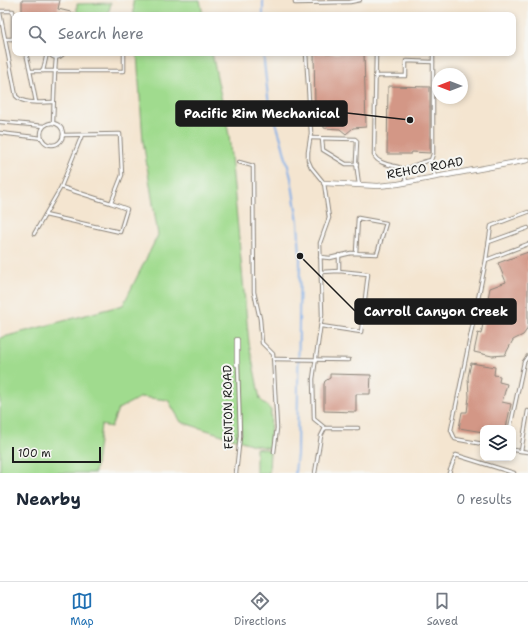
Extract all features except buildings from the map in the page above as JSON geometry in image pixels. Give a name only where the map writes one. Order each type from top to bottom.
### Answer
[{"type":"street","name":"REHCO ROAD","points":[[324,183],[378,186],[406,183],[528,160]]},
{"type":"street","name":"FENTON ROAD","points":[[237,340],[238,364]]},
{"type":"lane","points":[[295,0],[295,3],[350,2],[360,0]]},
{"type":"lane","points":[[13,12],[0,12],[16,96],[21,100],[53,102]]},
{"type":"lane","points":[[5,39],[12,39]]},
{"type":"lane","points":[[27,56],[36,102]]},
{"type":"lane","points":[[43,71],[47,56]]},
{"type":"lane","points":[[50,56],[56,58],[61,56]]},
{"type":"lane","points":[[30,72],[124,71],[124,56]]},
{"type":"lane","points":[[306,56],[311,133],[308,160],[311,167],[324,183],[329,218],[320,243],[322,316],[313,379],[314,419],[325,428],[358,428]]},
{"type":"lane","points":[[376,56],[374,155],[376,159],[379,162],[404,169],[432,160]]},
{"type":"lane","points":[[433,56],[432,160],[435,177]]},
{"type":"lane","points":[[52,122],[56,58]]},
{"type":"lane","points":[[375,76],[406,76],[406,61],[433,62]]},
{"type":"lane","points":[[0,122],[44,126],[52,122]]},
{"type":"lane","points":[[44,126],[41,132],[42,138],[46,143],[56,145],[64,136],[61,126],[52,122]]},
{"type":"lane","points":[[0,133],[42,138]]},
{"type":"lane","points":[[64,136],[120,134],[122,175],[111,203]]},
{"type":"lane","points":[[34,234],[61,187],[82,135]]},
{"type":"lane","points":[[310,138],[355,139],[360,185]]},
{"type":"lane","points":[[322,139],[323,150],[326,153],[346,164],[357,164]]},
{"type":"lane","points":[[239,162],[254,166],[254,292],[260,319],[262,343],[273,354],[277,428],[274,452]]},
{"type":"lane","points":[[404,169],[406,183]]},
{"type":"lane","points":[[45,215],[120,232],[127,209],[61,187]]},
{"type":"lane","points":[[480,443],[455,439],[451,430],[486,260],[491,226],[528,212]]},
{"type":"lane","points":[[320,257],[330,258],[356,253],[377,254],[386,223],[358,218],[356,253]]},
{"type":"lane","points":[[489,242],[528,228]]},
{"type":"lane","points":[[486,260],[528,244]]},
{"type":"lane","points":[[339,256],[339,270]]},
{"type":"lane","points":[[321,272],[339,270],[368,274],[361,332],[321,326]]},
{"type":"lane","points":[[511,425],[524,362],[528,356]]},
{"type":"lane","points":[[273,359],[349,360]]},
{"type":"lane","name":"FENTON ROAD","points":[[236,473],[240,436],[238,364]]},
{"type":"lane","points":[[521,451],[528,411]]},
{"type":"lane","points":[[315,473],[321,436],[325,428]]},
{"type":"lane","points":[[516,450],[528,452]]},
{"type":"lane","points":[[449,473],[456,455],[514,473]]},
{"type":"green space","points":[[133,0],[200,0],[202,12],[134,12]]},
{"type":"green space","points":[[111,3],[109,12],[77,12],[77,4]]},
{"type":"green space","points":[[137,56],[213,56],[229,135],[249,343],[260,399],[271,410],[270,448],[254,445],[181,422],[168,400],[141,397],[118,409],[111,427],[101,425],[95,473],[0,473],[0,338],[123,305],[158,235],[143,141]]},
{"type":"green space","points":[[256,448],[270,450],[269,473],[256,473]]},
{"type":"waterway","points":[[263,0],[263,12]]},
{"type":"waterway","points":[[263,56],[268,97],[291,178],[298,222],[300,256],[297,454],[295,473]]},
{"type":"place","name":"Pacific Rim Mechanical","points":[[410,120]]},
{"type":"place","name":"Carroll Canyon Creek","points":[[300,256]]}]
